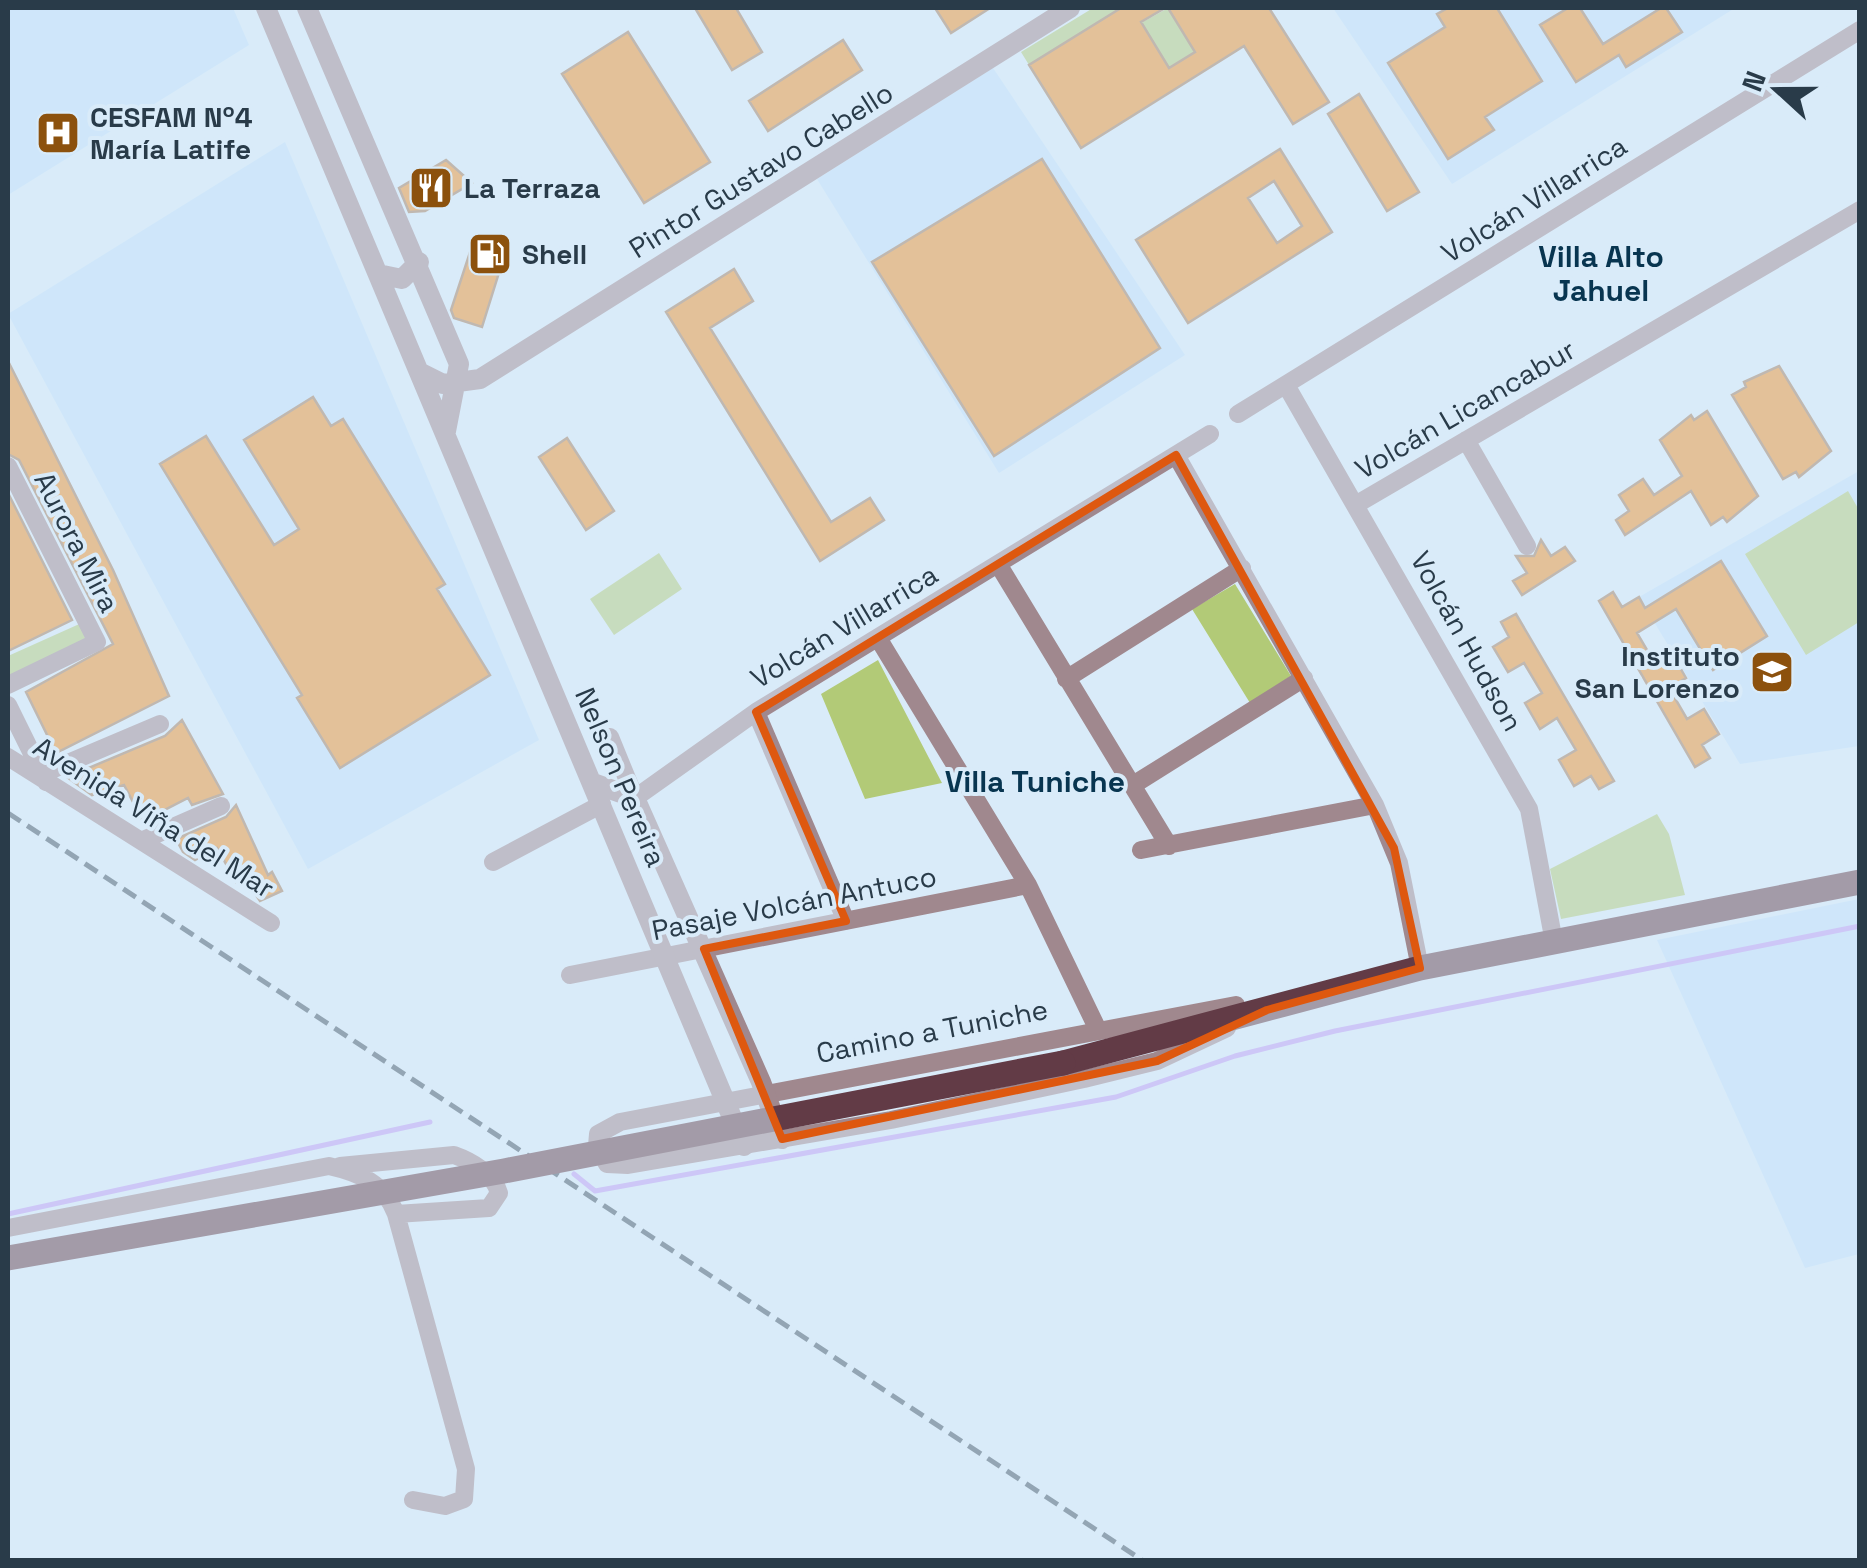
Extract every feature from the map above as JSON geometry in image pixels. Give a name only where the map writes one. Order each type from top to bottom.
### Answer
[{"type":"main road","name":"Camino a Tuniche","points":[[8,1258],[504,1171],[1063,1063],[1420,968],[1860,882]]},
{"type":"street","name":"Nelson Pereira","points":[[266,8],[744,1146]]},
{"type":"street","points":[[307,8],[459,364],[446,431]]},
{"type":"street","name":"Pintor Gustavo Cabello","points":[[458,384],[480,379],[1070,8]]},
{"type":"street","name":"Volcán Villarrica","points":[[1238,414],[1860,30]]},
{"type":"street","points":[[314,121],[349,106]]},
{"type":"street","name":"Volcán Licancabur","points":[[1357,504],[1860,210]]},
{"type":"street","points":[[378,274],[402,279],[418,262]]},
{"type":"street","points":[[402,327],[414,310],[438,310]]},
{"type":"street","points":[[420,373],[439,383],[458,384]]},
{"type":"street","name":"Volcán Hudson","points":[[1286,385],[1530,809],[1554,942]]},
{"type":"street","name":"Volcán Villarrica","points":[[635,798],[756,712],[1210,434]]},
{"type":"street","points":[[1466,440],[1527,546]]},
{"type":"street","points":[[1176,455],[1375,805],[1399,863],[1420,968]]},
{"type":"street","name":"Aurora Mira","points":[[8,466],[97,642],[8,685]]},
{"type":"street","points":[[998,564],[1169,846]]},
{"type":"street","points":[[1066,679],[1242,568]]},
{"type":"street","points":[[878,638],[1028,885],[1098,1030]]},
{"type":"street","points":[[1133,784],[1304,678]]},
{"type":"street","points":[[8,705],[44,778],[160,724]]},
{"type":"street","points":[[756,712],[846,921]]},
{"type":"street","name":"Nelson Pereira","points":[[610,737],[704,948],[782,1139]]},
{"type":"street","name":"Avenida Viña del Mar","points":[[8,757],[271,923]]},
{"type":"street","points":[[593,782],[635,798]]},
{"type":"street","points":[[493,862],[602,804]]},
{"type":"street","points":[[1141,850],[1375,805]]},
{"type":"street","points":[[140,841],[221,806]]},
{"type":"street","name":"Pasaje Volcán Antuco","points":[[570,975],[1028,885]]},
{"type":"street","name":"Camino a Tuniche","points":[[1267,1010],[1157,1061],[892,1120],[628,1165],[601,1160],[598,1134],[606,1127],[1240,1004],[1301,1000]]},
{"type":"street","points":[[8,1228],[328,1166],[454,1155],[468,1160],[497,1183],[500,1193],[490,1208],[476,1212],[396,1214]]},
{"type":"street","points":[[328,1166],[379,1186],[396,1214],[466,1468],[464,1499],[445,1506],[413,1500]]},
{"type":"highlighted area","points":[[1176,455],[1394,848],[1420,968],[1267,1010],[1157,1061],[782,1139],[704,949],[846,921],[756,712]]},
{"type":"shaded area","name":"CESFAM Nº4 María Latife","points":[[8,8],[233,8],[249,45],[8,195]]},
{"type":"shaded area","points":[[1333,8],[1735,8],[1452,184]]},
{"type":"shaded area","points":[[993,68],[1185,355],[999,473],[817,179]]},
{"type":"shaded area","points":[[285,142],[539,740],[308,869],[8,314]]},
{"type":"shaded area","name":"Instituto San Lorenzo","points":[[1859,471],[1859,746],[1740,764],[1639,597]]},
{"type":"shaded area","points":[[1859,899],[1859,1254],[1805,1268],[1657,940]]},
{"type":"green space","points":[[1093,8],[1121,8],[1029,65],[1021,52]]},
{"type":"green space","points":[[1168,8],[1195,52],[1169,68],[1141,23]]},
{"type":"green space","points":[[1848,491],[1859,510],[1859,622],[1806,655],[1745,554]]},
{"type":"green space","points":[[659,553],[682,589],[614,635],[590,599]]},
{"type":"green space","points":[[1235,584],[1291,676],[1250,703],[1192,609]]},
{"type":"green space","points":[[86,621],[97,642],[8,685],[8,656]]},
{"type":"green space","points":[[878,660],[942,783],[865,799],[821,694]]},
{"type":"green space","points":[[1657,814],[1669,834],[1685,895],[1561,919],[1550,869]]},
{"type":"building","points":[[695,8],[736,8],[762,52],[732,70]]},
{"type":"building","points":[[935,8],[990,8],[951,33]]},
{"type":"building","points":[[1121,8],[1165,8],[1141,22],[1169,68],[1195,52],[1168,8],[1269,8],[1329,102],[1293,124],[1244,46],[1081,148],[1029,65]]},
{"type":"building","points":[[1448,8],[1497,8],[1542,81],[1485,117],[1494,130],[1448,159],[1388,63],[1445,27],[1437,14]]},
{"type":"building","points":[[1568,8],[1580,8],[1603,44],[1661,8],[1666,8],[1682,32],[1626,67],[1619,55],[1576,82],[1540,25]]},
{"type":"building","points":[[628,32],[710,162],[644,203],[562,74]]},
{"type":"building","points":[[843,40],[862,70],[768,131],[749,101]]},
{"type":"building","points":[[1359,94],[1419,192],[1387,211],[1328,114]]},
{"type":"building","points":[[1280,149],[1332,232],[1188,323],[1136,240]],"holes":[[[1274,181],[1302,226],[1277,243],[1248,198]]]},
{"type":"building","points":[[1042,159],[1160,348],[994,456],[872,262]]},
{"type":"building","name":"La Terraza","points":[[446,160],[472,183],[425,211],[409,212],[399,188]]},
{"type":"building","points":[[475,237],[507,247],[482,327],[454,318],[451,310]]},
{"type":"building","points":[[734,269],[753,301],[710,328],[831,522],[870,498],[884,520],[820,561],[666,312]]},
{"type":"building","points":[[8,361],[113,570],[169,696],[56,753],[26,692],[113,644],[19,460],[8,454]]},
{"type":"building","points":[[1779,366],[1831,451],[1799,477],[1796,472],[1783,479],[1732,395],[1746,387],[1744,382]]},
{"type":"building","points":[[313,397],[331,426],[343,419],[445,584],[437,589],[490,675],[340,768],[297,698],[302,695],[160,464],[206,436],[274,545],[299,529],[244,440]]},
{"type":"building","points":[[1707,411],[1758,496],[1727,522],[1723,517],[1711,525],[1691,491],[1625,535],[1616,520],[1629,511],[1619,495],[1643,479],[1654,495],[1682,476],[1660,440],[1691,415],[1694,420]]},
{"type":"building","points":[[567,438],[614,511],[586,530],[539,457]]},
{"type":"building","points":[[8,493],[72,620],[8,651]]},
{"type":"building","points":[[1541,540],[1551,556],[1565,547],[1575,561],[1522,595],[1513,581],[1527,573],[1516,556],[1534,556]]},
{"type":"building","points":[[1721,561],[1767,636],[1713,670],[1676,609],[1637,633],[1654,662],[1671,652],[1686,678],[1669,688],[1687,719],[1704,709],[1719,734],[1702,745],[1710,758],[1695,767],[1599,601],[1613,592],[1622,607],[1639,597],[1645,608]]},
{"type":"building","points":[[1516,614],[1614,781],[1599,789],[1591,776],[1574,786],[1559,760],[1576,750],[1557,718],[1540,729],[1525,703],[1542,693],[1524,663],[1508,672],[1493,647],[1509,637],[1501,622]]},
{"type":"building","points":[[182,720],[223,794],[192,805],[188,798],[143,821],[124,785],[92,795],[67,777],[165,736]]},
{"type":"building","points":[[236,805],[268,875],[272,872],[282,891],[260,901],[244,878],[236,882],[217,848],[195,860],[183,852],[176,839],[226,817]]},
{"type":"waterway","points":[[574,1174],[595,1191],[1116,1097],[1235,1056],[1335,1031],[1860,926]]},
{"type":"waterway","points":[[8,1214],[430,1122]]},
{"type":"railway","points":[[8,813],[1142,1560]]},
{"type":"place","name":"CESFAM Nº4 María Latife","points":[[58,133]]},
{"type":"place","name":"La Terraza","points":[[431,188]]},
{"type":"place","name":"Shell","points":[[490,254]]},
{"type":"place","name":"Instituto San Lorenzo","points":[[1772,672]]},
{"type":"district","name":"Villa Alto Jahuel","points":[[1601,273]]},
{"type":"district","name":"Villa Tuniche","points":[[1035,781]]}]
